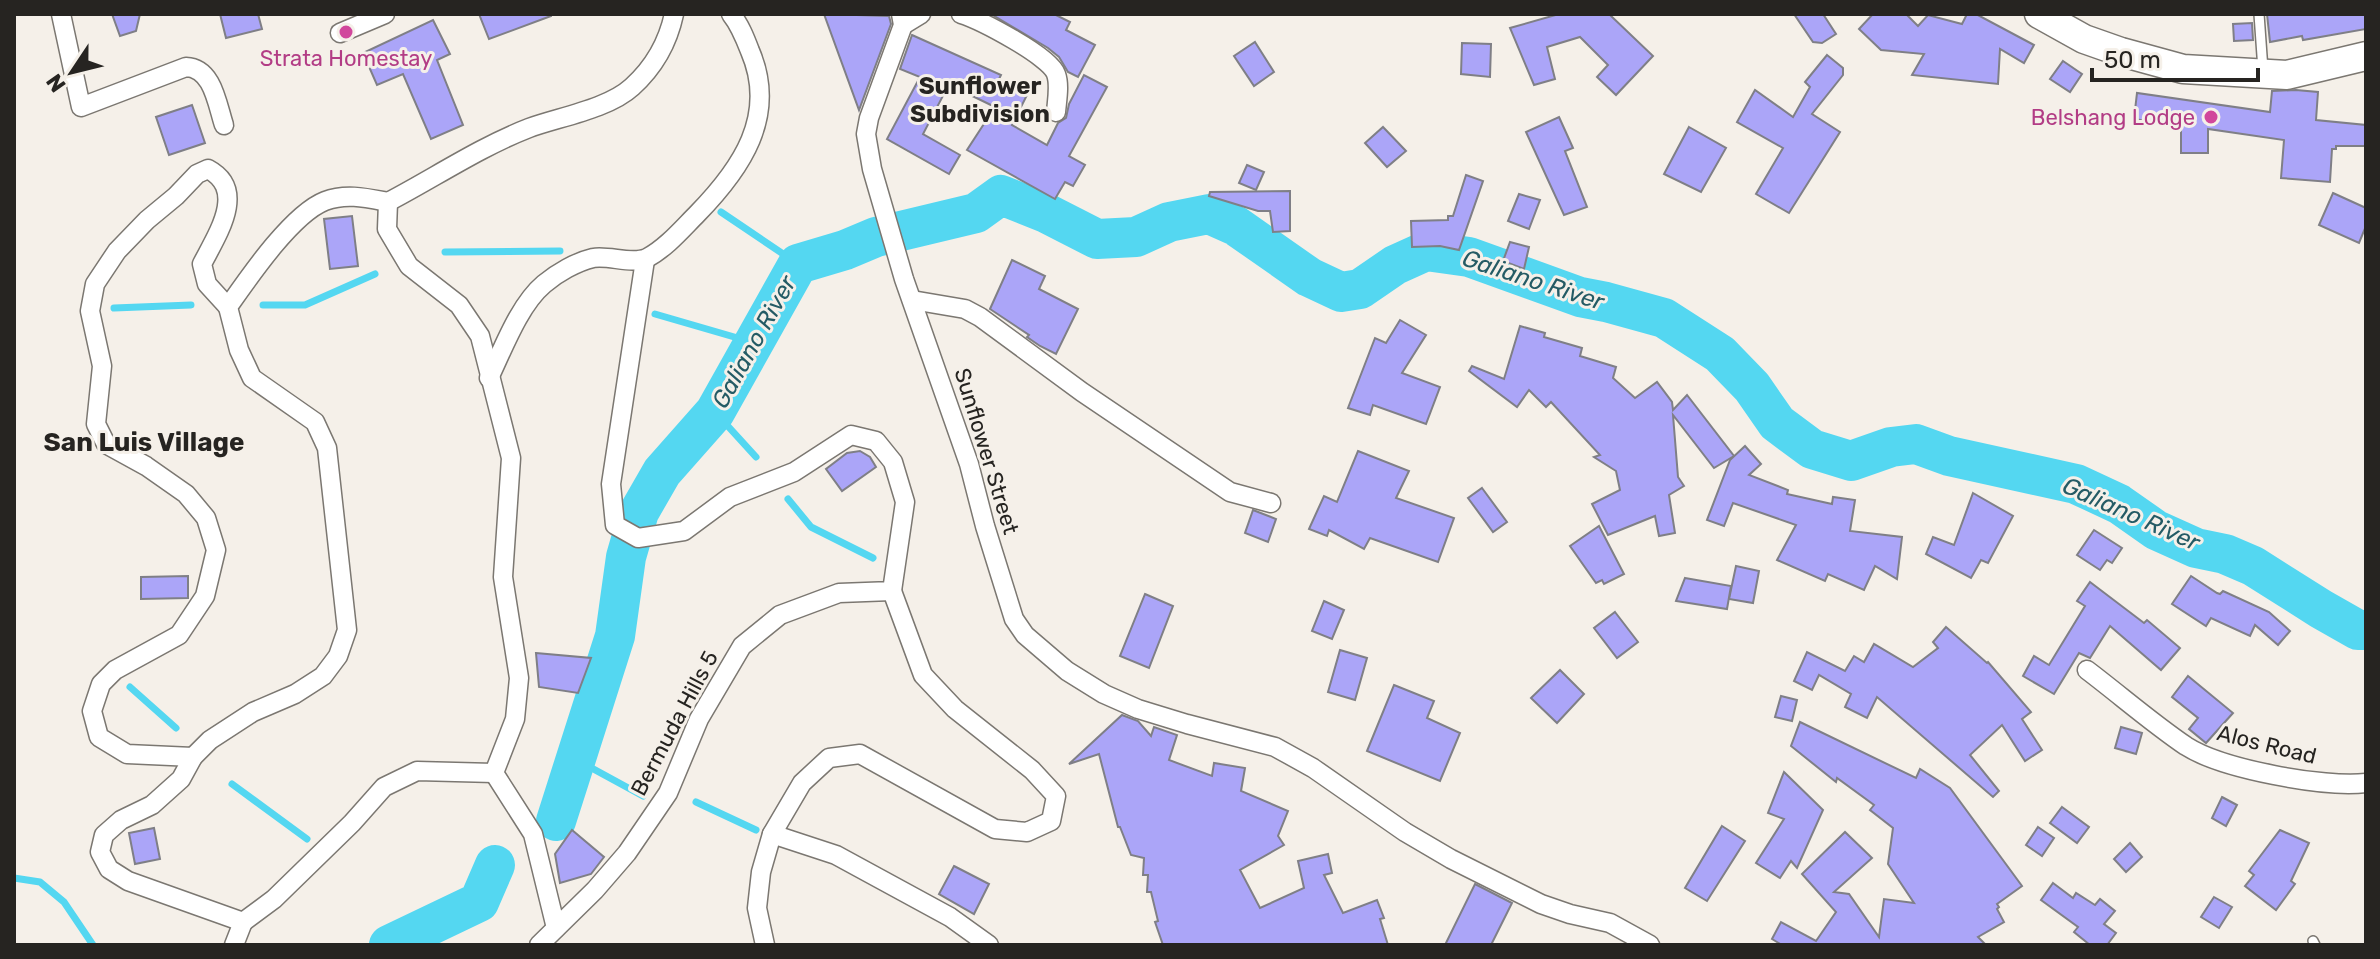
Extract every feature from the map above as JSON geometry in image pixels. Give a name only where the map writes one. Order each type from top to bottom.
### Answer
[{"type":"main road","points":[[2039,14],[2084,39],[2183,69],[2263,75],[2306,72],[2366,56]]},
{"type":"street","points":[[61,14],[81,107],[186,67],[196,67],[205,74],[224,125]]},
{"type":"street","points":[[340,33],[385,14]]},
{"type":"street","points":[[228,307],[296,221],[324,201],[356,196],[388,202],[529,128],[587,111],[631,89],[663,50],[674,14]]},
{"type":"street","points":[[489,378],[515,323],[542,285],[565,269],[594,258],[645,260],[673,238],[713,198],[750,143],[760,119],[756,64],[739,24],[731,14]]},
{"type":"street","points":[[902,19],[921,14]]},
{"type":"street","points":[[961,14],[1043,56],[1056,74],[1056,112]]},
{"type":"street","name":"Sunflower Street","points":[[902,19],[869,118],[866,134],[872,169],[904,279],[969,464],[1014,619],[1025,635],[1067,671],[1104,694],[1138,709],[1275,747],[1313,768],[1405,832],[1451,859],[1541,904],[1610,923],[1650,945]]},
{"type":"street","points":[[193,757],[127,754],[99,737],[92,711],[101,684],[115,670],[179,635],[205,596],[216,550],[206,518],[186,494],[146,466],[106,444],[96,424],[102,366],[90,311],[95,284],[117,251],[197,174],[208,169],[221,176],[227,186],[228,202],[218,233],[202,264],[207,284],[228,307],[239,350],[252,378],[315,422],[327,448],[347,630],[338,656],[323,676],[295,694],[253,712],[210,740],[193,757],[181,779],[152,805],[121,820],[104,835],[100,852],[109,869],[128,881],[243,922]]},
{"type":"street","points":[[388,202],[387,229],[409,266],[459,305],[480,336],[511,458],[503,577],[519,678],[515,719],[494,773]]},
{"type":"street","points":[[645,260],[611,484],[615,525],[638,538],[684,531],[730,497],[794,472],[851,435],[876,441],[893,462],[905,502],[892,591],[923,675],[955,709],[1032,770],[1056,796],[1051,821],[1027,832],[995,829],[860,754],[829,758],[802,783],[772,834],[761,872],[757,908],[765,945]]},
{"type":"street","points":[[912,300],[965,309],[980,317],[1082,392],[1230,492],[1271,503]]},
{"type":"street","name":"Bermuda Hills 5","points":[[539,945],[619,862],[668,793],[699,719],[742,646],[780,615],[839,593],[892,591]]},
{"type":"street","name":"Alos Road","points":[[2087,670],[2188,747],[2199,752],[2233,765],[2332,784],[2366,783]]},
{"type":"street","points":[[234,945],[243,922],[274,899],[384,787],[417,771],[494,773]]},
{"type":"street","points":[[494,773],[533,834],[556,928]]},
{"type":"street","points":[[772,834],[836,855],[950,917],[989,945]]},
{"type":"lane","points":[[2259,14],[2263,75]]},
{"type":"building","points":[[112,14],[140,14],[136,31],[120,36]]},
{"type":"building","points":[[220,14],[258,14],[262,29],[226,38]]},
{"type":"building","points":[[479,14],[551,14],[551,16],[489,39]]},
{"type":"building","points":[[824,14],[889,16],[891,24],[859,110]]},
{"type":"building","points":[[991,14],[1054,14],[1070,22],[1066,30],[1095,45],[1078,77],[1068,72],[1059,57],[1048,48]]},
{"type":"building","points":[[1559,14],[1609,14],[1653,56],[1616,95],[1597,77],[1608,65],[1580,37],[1547,47],[1555,79],[1534,85],[1510,28]]},
{"type":"building","points":[[1794,14],[1823,14],[1836,34],[1822,43],[1813,42]]},
{"type":"building","points":[[1873,14],[1906,14],[1918,26],[1928,15],[1962,24],[1967,14],[1976,14],[2034,45],[2024,63],[2000,49],[1998,84],[1912,75],[1924,54],[1881,50],[1859,29]]},
{"type":"building","points":[[2267,14],[2366,14],[2366,29],[2303,40],[2302,36],[2270,42]]},
{"type":"building","points":[[433,20],[450,54],[437,60],[463,125],[431,139],[403,74],[377,85],[363,53]]},
{"type":"building","points":[[2252,23],[2253,40],[2234,41],[2233,24]]},
{"type":"building","points":[[912,35],[1001,75],[999,79],[1028,93],[1012,125],[1047,145],[1058,123],[1066,118],[1069,104],[1084,75],[1107,87],[1069,156],[1085,165],[1073,186],[1065,182],[1055,199],[967,150],[995,107],[960,90],[959,93],[947,88],[923,134],[960,155],[949,174],[887,139],[920,77],[900,69]]},
{"type":"building","points":[[1255,42],[1274,72],[1254,86],[1234,56]]},
{"type":"building","points":[[1462,43],[1491,44],[1490,77],[1461,74]]},
{"type":"building","points":[[1827,55],[1843,68],[1843,75],[1812,114],[1840,132],[1789,213],[1756,194],[1783,148],[1737,122],[1755,90],[1793,117],[1810,87],[1805,82]]},
{"type":"building","points":[[2063,61],[2082,74],[2070,92],[2050,79]]},
{"type":"building","points":[[2272,91],[2318,92],[2316,120],[2366,125],[2366,146],[2336,146],[2332,149],[2330,182],[2281,178],[2284,140],[2208,129],[2208,153],[2181,153],[2181,126],[2134,119],[2137,93],[2270,112]]},
{"type":"building","points":[[192,105],[205,143],[169,155],[156,117]]},
{"type":"building","points":[[1559,117],[1573,148],[1565,151],[1587,207],[1564,215],[1526,132]]},
{"type":"building","points":[[1383,127],[1406,151],[1387,167],[1365,143]]},
{"type":"building","points":[[1689,127],[1726,148],[1701,192],[1664,174]]},
{"type":"building","points":[[1247,165],[1264,172],[1256,190],[1239,183]]},
{"type":"building","points":[[1466,175],[1483,181],[1459,250],[1440,246],[1412,247],[1411,221],[1448,220],[1448,216],[1453,216]]},
{"type":"building","points":[[1290,191],[1290,231],[1273,232],[1270,211],[1258,211],[1209,196],[1210,192]]},
{"type":"building","points":[[2333,193],[2366,208],[2366,226],[2359,243],[2319,225]]},
{"type":"building","points":[[1519,194],[1540,200],[1529,229],[1508,221]]},
{"type":"building","points":[[352,216],[358,266],[330,269],[324,219]]},
{"type":"building","points":[[1510,242],[1529,247],[1524,269],[1503,261]]},
{"type":"building","points":[[1012,260],[1045,276],[1039,289],[1078,309],[1056,354],[1040,346],[990,309]]},
{"type":"building","points":[[1400,320],[1426,335],[1402,373],[1440,387],[1426,424],[1373,405],[1370,415],[1348,408],[1375,338],[1386,343]]},
{"type":"building","points":[[1520,326],[1582,348],[1580,356],[1616,367],[1613,378],[1635,398],[1657,382],[1672,402],[1673,410],[1687,395],[1734,456],[1714,468],[1673,415],[1678,477],[1684,486],[1669,495],[1675,533],[1659,536],[1655,516],[1608,535],[1592,504],[1620,490],[1616,471],[1594,457],[1600,455],[1551,402],[1546,407],[1529,390],[1517,407],[1469,371],[1472,366],[1504,379]]},
{"type":"building","points":[[1745,446],[1761,464],[1749,475],[1788,490],[1787,494],[1832,504],[1833,497],[1855,500],[1850,531],[1902,537],[1897,579],[1875,566],[1864,590],[1828,574],[1825,581],[1777,560],[1796,525],[1733,503],[1724,526],[1707,520],[1730,460]]},
{"type":"building","points":[[860,451],[870,457],[876,467],[842,491],[826,469],[847,453]]},
{"type":"building","points":[[1358,451],[1409,471],[1396,498],[1454,518],[1438,562],[1370,538],[1364,549],[1329,530],[1327,536],[1309,529],[1324,496],[1337,502]]},
{"type":"building","points":[[1482,488],[1507,522],[1493,532],[1468,498]]},
{"type":"building","points":[[1973,493],[2013,516],[1988,563],[1981,560],[1971,578],[1926,554],[1933,537],[1954,545]]},
{"type":"building","points":[[1253,510],[1276,519],[1268,542],[1245,533]]},
{"type":"building","points":[[1599,526],[1624,574],[1604,584],[1602,580],[1596,583],[1570,546]]},
{"type":"building","points":[[2094,530],[2122,548],[2112,563],[2107,560],[2100,570],[2077,555]]},
{"type":"building","points":[[1736,566],[1759,571],[1753,603],[1729,599]]},
{"type":"building","points":[[188,576],[188,598],[141,599],[141,577]]},
{"type":"building","points":[[2191,576],[2217,593],[2223,591],[2269,612],[2290,631],[2278,645],[2255,625],[2250,636],[2211,618],[2206,626],[2172,604]]},
{"type":"building","points":[[1685,578],[1731,586],[1727,609],[1676,601]]},
{"type":"building","points":[[2090,582],[2144,623],[2147,620],[2180,648],[2161,670],[2110,626],[2090,658],[2079,653],[2054,694],[2023,676],[2034,656],[2049,665],[2085,606],[2077,601]]},
{"type":"building","points":[[1145,594],[1173,606],[1149,668],[1120,656]]},
{"type":"building","points":[[1324,601],[1344,610],[1332,639],[1312,631]]},
{"type":"building","points":[[1615,612],[1638,642],[1617,658],[1594,628]]},
{"type":"building","points":[[1946,627],[1988,662],[2031,712],[2022,719],[2042,750],[2025,761],[2002,725],[1970,755],[1999,791],[1993,797],[1877,697],[1867,718],[1845,707],[1851,694],[1819,675],[1812,690],[1794,681],[1807,652],[1845,671],[1854,656],[1864,662],[1874,644],[1913,667],[1938,648],[1933,642]]},
{"type":"building","points":[[1340,650],[1367,658],[1355,700],[1328,692]]},
{"type":"building","points":[[536,653],[591,658],[578,693],[539,687]]},
{"type":"building","points":[[1560,670],[1584,694],[1557,723],[1531,698]]},
{"type":"building","points":[[2188,676],[2233,713],[2206,743],[2189,729],[2198,718],[2172,697]]},
{"type":"building","points":[[1394,685],[1434,701],[1427,718],[1460,733],[1440,781],[1367,751]]},
{"type":"building","points":[[1781,696],[1797,700],[1792,721],[1775,717]]},
{"type":"building","points":[[1122,715],[1138,721],[1151,736],[1154,727],[1177,735],[1169,760],[1212,776],[1214,763],[1245,768],[1241,791],[1288,811],[1278,836],[1284,845],[1240,870],[1260,908],[1304,888],[1298,861],[1328,854],[1332,873],[1324,875],[1343,913],[1377,900],[1384,918],[1380,919],[1388,945],[1163,945],[1155,922],[1158,921],[1151,892],[1147,892],[1148,875],[1143,875],[1144,858],[1131,855],[1118,827],[1099,754],[1069,764]]},
{"type":"building","points":[[1800,722],[1916,778],[1920,769],[1950,788],[2022,886],[1997,904],[2004,922],[1978,937],[1986,945],[1782,945],[1772,939],[1781,922],[1816,941],[1836,912],[1802,874],[1845,832],[1872,858],[1834,892],[1849,894],[1879,937],[1884,899],[1914,903],[1888,864],[1893,828],[1870,810],[1874,805],[1837,778],[1836,782],[1791,746]]},
{"type":"building","points":[[2121,727],[2142,733],[2136,754],[2115,748]]},
{"type":"building","points":[[1784,772],[1823,810],[1797,868],[1791,861],[1780,878],[1756,863],[1784,819],[1768,813]]},
{"type":"building","points":[[2222,797],[2237,805],[2226,826],[2212,818]]},
{"type":"building","points":[[2062,807],[2089,827],[2077,843],[2050,823]]},
{"type":"building","points":[[1722,826],[1745,841],[1707,901],[1685,888]]},
{"type":"building","points":[[2038,827],[2054,838],[2042,856],[2026,845]]},
{"type":"building","points":[[154,828],[160,859],[135,864],[129,833]]},
{"type":"building","points":[[572,830],[604,857],[591,874],[560,883],[555,854]]},
{"type":"building","points":[[2280,830],[2309,843],[2291,881],[2295,884],[2276,910],[2245,886],[2254,875],[2249,871]]},
{"type":"building","points":[[2130,843],[2142,857],[2126,872],[2114,859]]},
{"type":"building","points":[[954,866],[989,884],[974,914],[939,894]]},
{"type":"building","points":[[2053,883],[2073,898],[2076,893],[2095,905],[2100,899],[2115,911],[2104,924],[2116,933],[2107,945],[2090,945],[2074,932],[2078,927],[2041,900]]},
{"type":"building","points":[[1475,884],[1512,903],[1491,945],[1445,945]]},
{"type":"building","points":[[2214,897],[2232,907],[2219,928],[2201,917]]},
{"type":"waterway","name":"Galiano River","points":[[556,821],[615,636],[626,557],[639,512],[662,472],[715,412],[798,264],[876,237],[976,213],[1001,195],[1097,239],[1136,237],[1169,222],[1209,214],[1236,226],[1309,277],[1341,292],[1360,289],[1395,265],[1426,251],[1469,257],[1580,297],[1664,318],[1720,354],[1752,387],[1777,423],[1812,449],[1851,461],[1891,447],[1916,444],[1949,456],[2076,484],[2119,504],[2156,530],[2196,548],[2225,554],[2253,566],[2358,630],[2366,630]]},
{"type":"waterway","points":[[721,212],[798,264]]},
{"type":"waterway","points":[[445,252],[560,251]]},
{"type":"waterway","points":[[263,305],[305,305],[375,274]]},
{"type":"waterway","points":[[114,308],[191,305]]},
{"type":"waterway","points":[[655,314],[755,343]]},
{"type":"waterway","points":[[715,412],[756,457]]},
{"type":"waterway","points":[[788,499],[811,527],[873,558]]},
{"type":"waterway","points":[[130,687],[176,728]]},
{"type":"waterway","points":[[575,759],[643,796]]},
{"type":"waterway","points":[[232,784],[307,839]]},
{"type":"waterway","points":[[696,802],[756,830]]},
{"type":"waterway","name":"Galiano River","points":[[389,945],[479,902],[495,865]]},
{"type":"waterway","points":[[14,878],[40,882],[64,902],[93,945]]},
{"type":"waterway","points":[[412,945],[414,933]]},
{"type":"place","name":"Strata Homestay","points":[[346,32]]},
{"type":"place","name":"Belshang Lodge","points":[[2211,117]]},
{"type":"district","name":"Sunflower Subdivision","points":[[980,100]]},
{"type":"district","name":"San Luis Village","points":[[144,442]]}]
